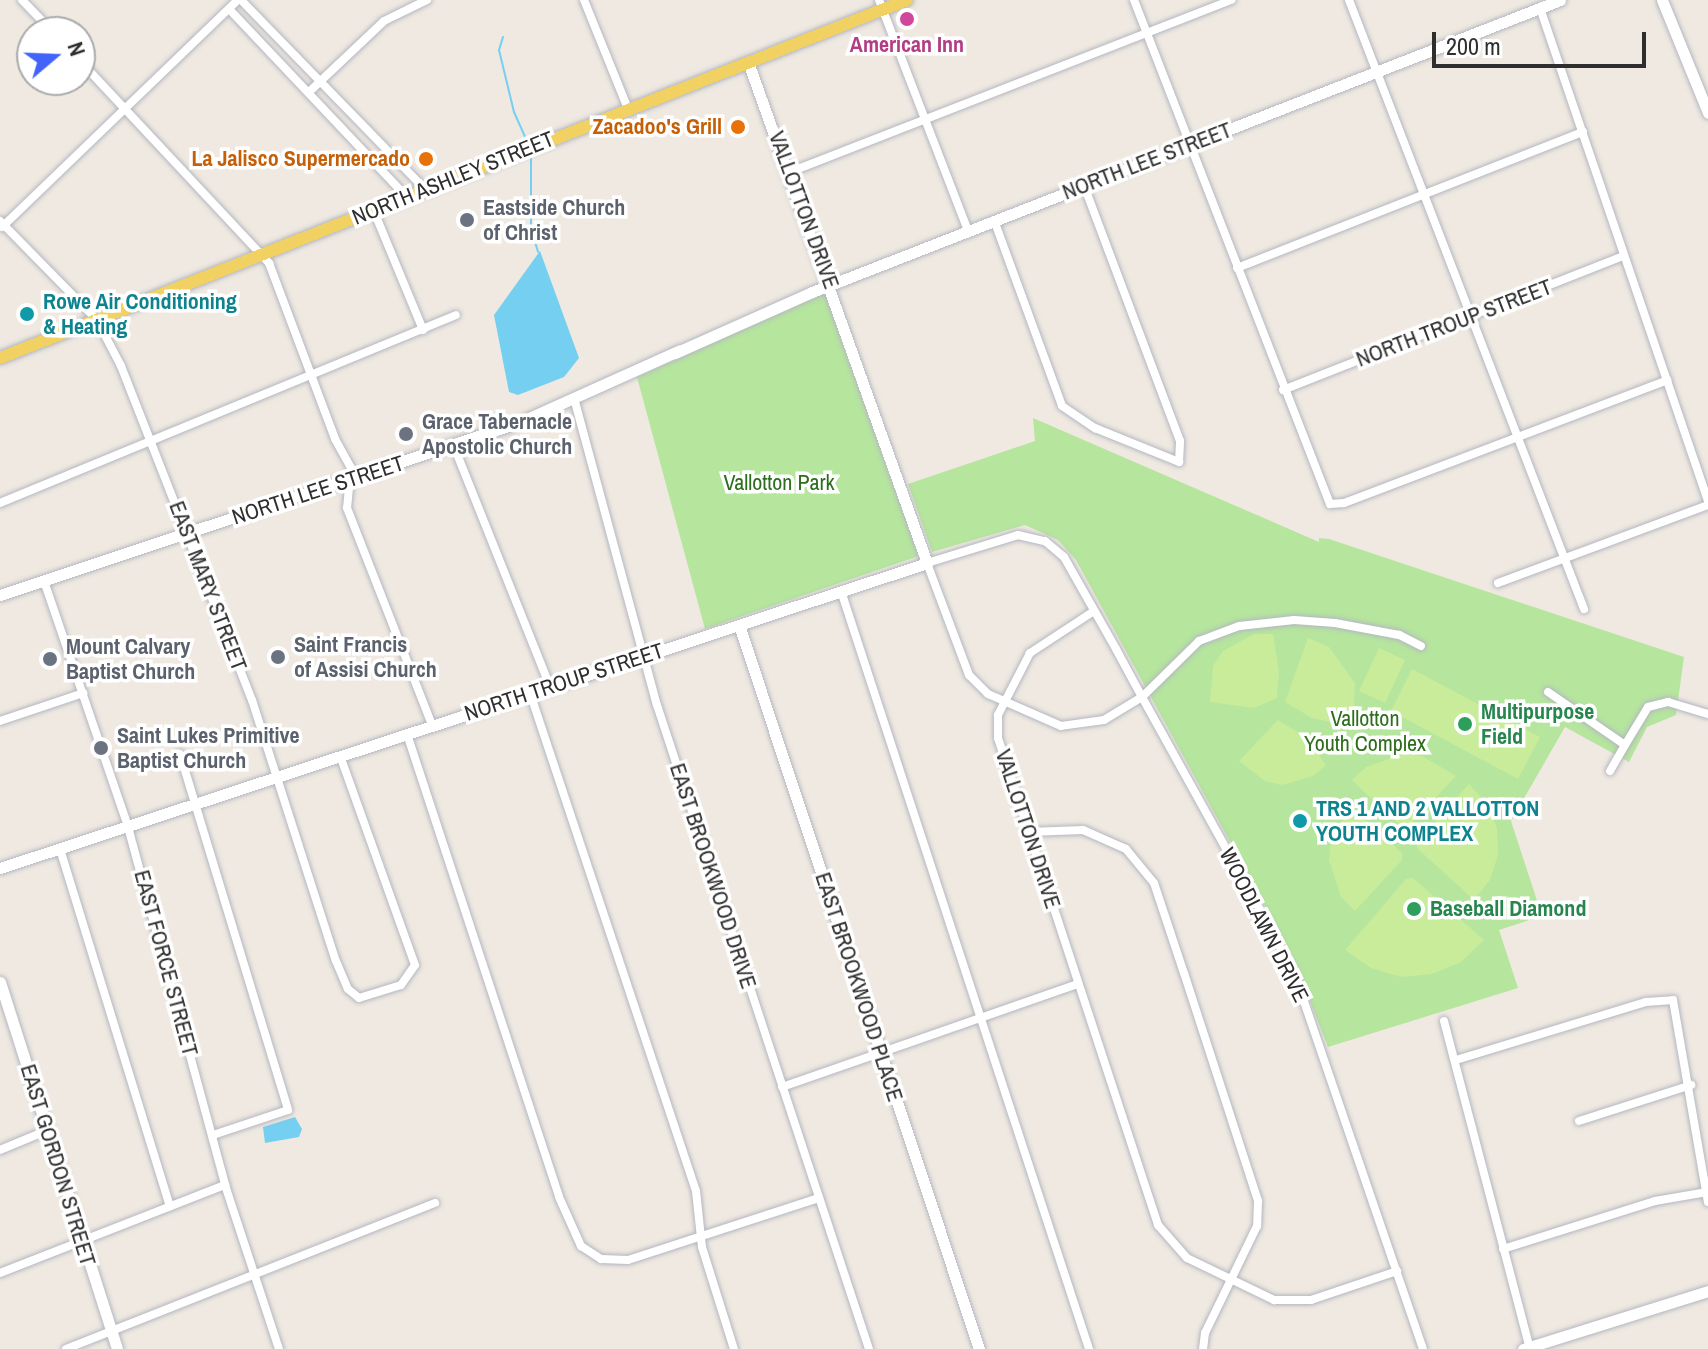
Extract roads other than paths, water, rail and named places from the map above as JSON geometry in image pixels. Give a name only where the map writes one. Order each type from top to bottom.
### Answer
[{"type":"main road","name":"NORTH ASHLEY STREET","points":[[0,358],[748,62],[881,5],[907,0]]},
{"type":"street","points":[[22,0],[38,16]]},
{"type":"street","points":[[1,225],[240,0],[424,188]]},
{"type":"street","points":[[309,92],[384,21],[427,0]]},
{"type":"street","points":[[584,0],[628,109]]},
{"type":"street","points":[[1134,0],[1325,498],[1339,505],[1667,380]]},
{"type":"street","points":[[790,172],[1232,0]]},
{"type":"street","points":[[1349,0],[1584,609]]},
{"type":"street","name":"NORTH LEE STREET","points":[[0,595],[523,421],[675,353],[719,329],[736,326],[994,220],[1560,0]]},
{"type":"street","points":[[1662,0],[1708,113]]},
{"type":"street","points":[[881,5],[968,231]]},
{"type":"street","points":[[1498,583],[1708,503],[1540,8]]},
{"type":"street","points":[[229,9],[406,196]]},
{"type":"street","name":"VALLOTTON DRIVE","points":[[748,62],[832,285],[961,662],[979,686],[1004,703],[998,715],[999,743],[1164,1237],[1187,1258],[1231,1280],[1293,1303],[1397,1271]]},
{"type":"street","points":[[96,77],[262,254],[313,373],[353,480],[347,508],[432,725]]},
{"type":"street","points":[[1237,268],[1583,132]]},
{"type":"street","points":[[994,220],[1062,406],[1095,428],[1179,462],[1180,441],[1084,185]]},
{"type":"street","points":[[373,209],[423,330]]},
{"type":"street","name":"EAST MARY STREET","points":[[1,225],[97,320],[189,532],[277,777],[289,825],[348,989],[359,998],[401,985],[415,965],[340,756]]},
{"type":"street","name":"NORTH TROUP STREET","points":[[1283,390],[1624,256]]},
{"type":"street","points":[[0,503],[456,315]]},
{"type":"street","name":"EAST BROOKWOOD DRIVE","points":[[574,398],[644,656],[869,1349]]},
{"type":"street","points":[[453,444],[550,687]]},
{"type":"street","name":"NORTH TROUP STREET","points":[[0,868],[1018,535],[1038,537],[1064,557],[1094,611]]},
{"type":"street","name":"EAST FORCE STREET","points":[[44,581],[128,827],[225,1185],[279,1349]]},
{"type":"street","points":[[841,591],[1089,1349]]},
{"type":"street","points":[[1094,611],[1034,649],[1004,703],[1077,727],[1104,720],[1142,697],[1199,641],[1239,626],[1294,620],[1335,623],[1399,635],[1421,646]]},
{"type":"street","name":"WOODLAWN DRIVE","points":[[1094,611],[1297,981],[1423,1349]]},
{"type":"street","name":"EAST BROOKWOOD PLACE","points":[[739,625],[979,1349]]},
{"type":"street","points":[[1548,692],[1625,745]]},
{"type":"street","points":[[0,721],[83,693]]},
{"type":"street","points":[[530,693],[696,1191],[702,1236],[734,1349]]},
{"type":"street","points":[[1610,771],[1648,707],[1668,702],[1708,714]]},
{"type":"street","points":[[407,734],[578,1242],[595,1256],[621,1261],[819,1198]]},
{"type":"street","points":[[180,754],[288,1110],[213,1135]]},
{"type":"street","points":[[1028,832],[1070,829],[1107,837],[1136,857],[1154,883],[1258,1201],[1257,1226],[1203,1349]]},
{"type":"street","points":[[60,849],[170,1206]]},
{"type":"street","name":"EAST GORDON STREET","points":[[0,982],[4,1005],[48,1130],[117,1349]]},
{"type":"street","points":[[782,1087],[980,1021],[1078,984]]},
{"type":"street","points":[[1456,1060],[1667,998],[1677,1007],[1707,1197],[1655,1201],[1503,1249]]},
{"type":"street","points":[[1444,1021],[1528,1348],[1708,1291]]},
{"type":"street","points":[[1579,1121],[1691,1085]]},
{"type":"street","points":[[0,1150],[48,1130]]},
{"type":"street","points":[[0,1273],[225,1185]]},
{"type":"street","points":[[66,1349],[110,1329],[435,1203]]},
{"type":"water","points":[[540,251],[579,358],[564,377],[518,395],[509,392],[494,315]]},
{"type":"water","points":[[295,1117],[302,1129],[299,1137],[265,1143],[263,1127]]},
{"type":"waterway","points":[[503,37],[499,50],[514,112],[529,145]]},
{"type":"waterway","points":[[531,155],[531,230],[538,252]]},
{"type":"place","name":"American Inn","points":[[907,19]]},
{"type":"place","name":"Zacadoo's Grill","points":[[738,127]]},
{"type":"place","name":"La Jalisco Supermercado","points":[[426,159]]},
{"type":"place","name":"Eastside Church of Christ","points":[[467,220]]},
{"type":"place","name":"Rowe Air Conditioning & Heating","points":[[27,314]]},
{"type":"place","name":"Grace Tabernacle Apostolic Church","points":[[406,434]]},
{"type":"place","name":"Saint Francis of Assisi Church","points":[[278,657]]},
{"type":"place","name":"Mount Calvary Baptist Church","points":[[50,659]]},
{"type":"place","name":"Multipurpose Field","points":[[1465,724]]},
{"type":"place","name":"Saint Lukes Primitive Baptist Church","points":[[101,748]]},
{"type":"place","name":"TRS 1 AND 2 VALLOTTON YOUTH COMPLEX","points":[[1300,821]]},
{"type":"place","name":"Baseball Diamond","points":[[1414,909]]},
{"type":"park label","name":"Vallotton Park","points":[[779,483]]},
{"type":"park label","name":"Vallotton Youth Complex","points":[[1365,730]]}]
